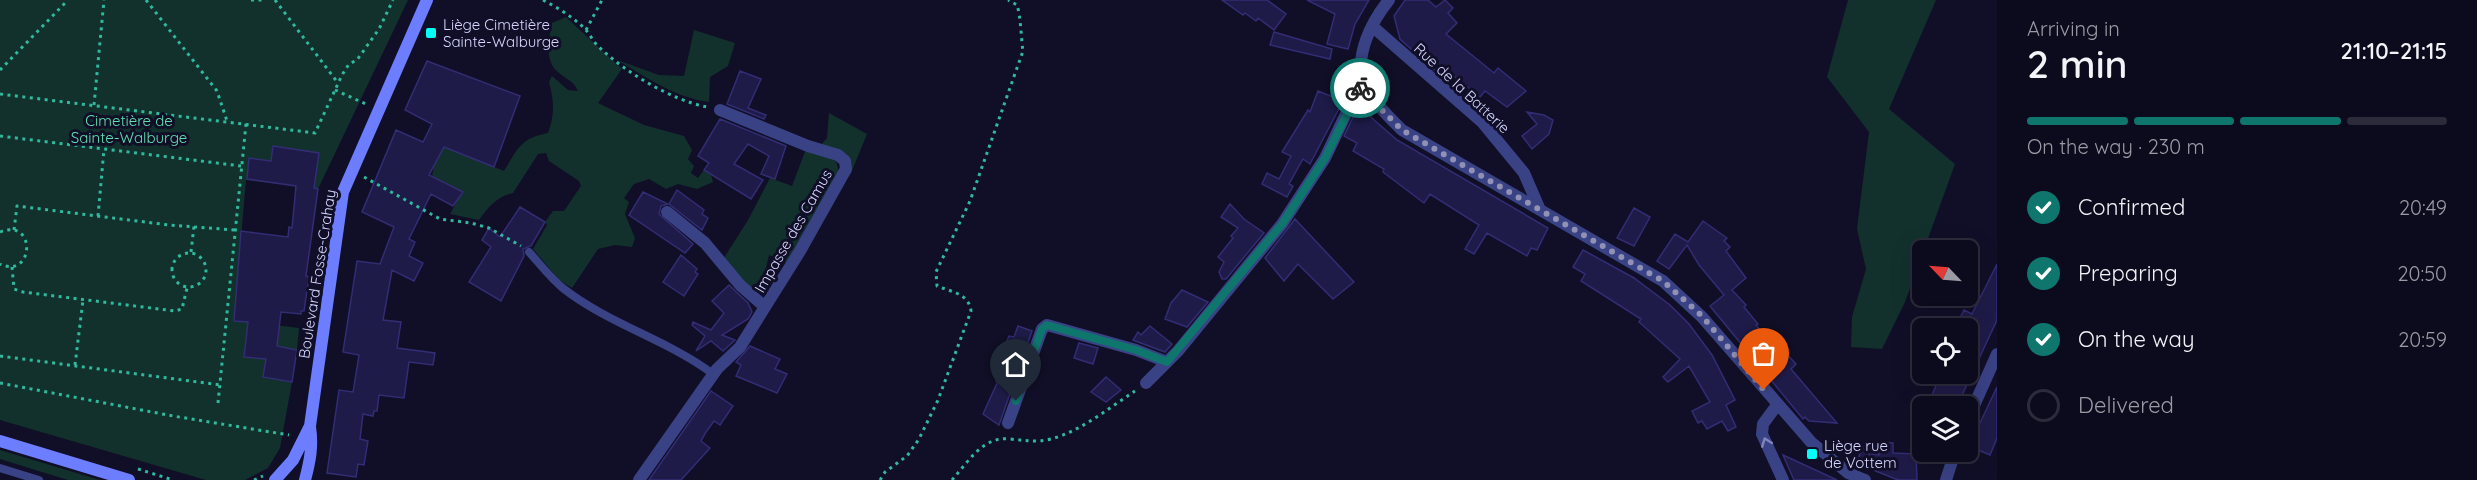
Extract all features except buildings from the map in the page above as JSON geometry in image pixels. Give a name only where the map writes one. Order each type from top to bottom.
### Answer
[{"type":"street","name":"Boulevard Fosse-Crahay","points":[[305,480],[313,443],[310,426],[344,192],[427,0]]},
{"type":"street","points":[[1389,0],[1372,26],[1362,62],[1364,81],[1380,108],[1402,130],[1663,281],[1702,316],[1811,442],[1848,473],[1864,480]]},
{"type":"street","name":"Rue de la Batterie","points":[[1372,26],[1482,122],[1524,173],[1540,210]]},
{"type":"street","points":[[1146,383],[1167,362],[1282,224],[1325,158],[1364,81]]},
{"type":"street","name":"Impasse des Camus","points":[[639,480],[713,374],[740,347],[846,169],[845,161],[838,154],[808,146],[720,110]]},
{"type":"street","name":"Impasse des Camus","points":[[667,212],[705,243],[740,285],[765,308]]},
{"type":"street","points":[[1008,423],[1042,329],[1047,325],[1136,350],[1167,362]]},
{"type":"street","points":[[1978,397],[1997,354]]},
{"type":"street","points":[[1777,405],[1763,424],[1762,434],[1783,480]]},
{"type":"street","name":"Boulevard Fosse-Crahay","points":[[275,480],[293,460],[310,426]]},
{"type":"street","points":[[0,441],[129,480]]},
{"type":"street","points":[[1946,480],[1952,462]]},
{"type":"lane","points":[[529,252],[555,280],[573,295],[690,357],[713,374]]},
{"type":"lane","points":[[0,468],[39,480]]},
{"type":"path","points":[[0,70],[68,0]]},
{"type":"path","points":[[94,105],[104,0]]},
{"type":"path","points":[[146,0],[218,91],[227,121]]},
{"type":"path","points":[[251,0],[265,0]]},
{"type":"path","points":[[275,0],[338,83]]},
{"type":"path","points":[[0,94],[315,133],[349,64],[357,60],[379,29],[393,0]]},
{"type":"path","points":[[543,0],[559,8],[586,30],[597,46],[645,80],[700,106],[720,110]]},
{"type":"path","points":[[586,30],[602,0]]},
{"type":"path","points":[[880,480],[885,472],[907,456],[919,439],[942,390],[971,311],[970,302],[965,297],[937,286],[936,272],[970,201],[1023,51],[1017,5],[1008,0]]},
{"type":"path","points":[[335,90],[379,111]]},
{"type":"path","points":[[218,403],[246,124]]},
{"type":"path","points":[[0,136],[241,166]]},
{"type":"path","points":[[98,216],[104,149]]},
{"type":"path","points":[[352,170],[440,219],[489,228],[529,252]]},
{"type":"path","points":[[14,230],[16,206],[235,230]]},
{"type":"path","points":[[191,252],[194,226]]},
{"type":"path","points":[[0,232],[14,230],[21,234],[28,249],[20,263],[12,267],[0,264]]},
{"type":"path","points":[[191,252],[203,259],[206,272],[200,284],[187,288],[175,281],[171,268],[178,256],[191,252]]},
{"type":"path","points":[[12,267],[14,289],[83,300],[175,311],[182,309],[187,288]]},
{"type":"path","points":[[75,365],[83,300]]},
{"type":"path","points":[[0,356],[221,385]]},
{"type":"path","points":[[0,383],[173,416],[290,434],[288,442]]},
{"type":"path","points":[[952,480],[985,444],[996,438],[1035,442],[1052,439],[1074,430],[1146,383]]},
{"type":"path","points":[[959,480],[960,471]]},
{"type":"green space","name":"Cimetière de Sainte-Walburge","points":[[0,0],[408,0],[318,189],[246,180],[234,320],[299,328],[297,350],[274,345],[263,377],[292,382],[280,448],[268,468],[245,480],[206,480],[0,420]]},
{"type":"green space","points":[[1848,0],[1936,0],[1889,109],[1955,164],[1927,240],[1912,240],[1912,283],[1882,349],[1851,347],[1852,317],[1866,269],[1857,229],[1869,132],[1827,77]]},
{"type":"green space","points":[[566,17],[622,69],[598,103],[644,125],[684,136],[692,150],[688,159],[694,166],[691,173],[698,178],[704,170],[711,175],[713,182],[697,189],[678,184],[666,189],[649,179],[634,184],[624,198],[629,202],[625,214],[635,238],[632,247],[615,245],[598,249],[572,288],[559,280],[533,249],[547,225],[545,222],[553,211],[564,211],[581,186],[579,181],[549,161],[546,153],[538,154],[513,193],[494,203],[479,220],[450,214],[462,192],[432,177],[434,165],[444,147],[504,171],[521,145],[532,138],[548,133],[553,114],[549,82],[552,76],[568,90],[578,91],[572,82],[554,67],[549,56],[552,23]]},
{"type":"green space","points":[[694,30],[735,43],[728,66],[710,77],[709,102],[673,91],[617,60],[659,75],[684,76]]},
{"type":"green space","points":[[829,113],[867,134],[849,178],[850,171],[820,146],[827,138]]},
{"type":"green space","points":[[806,149],[829,156],[836,161],[839,172],[789,264],[769,255],[765,272],[751,291],[722,261],[748,220],[770,178],[792,186]]},
{"type":"green space","points":[[0,450],[100,480],[68,480],[0,459]]},
{"type":"way so far","points":[[1360,88],[1364,81],[1380,108],[1402,130],[1663,281],[1702,316],[1764,390]]},
{"type":"place","name":"Liège Cimetière Sainte-Walburge","points":[[431,33]]},
{"type":"place","name":"Liège rue de Vottem","points":[[1812,454]]},
{"type":"route","points":[[1016,401],[1042,329],[1047,325],[1136,350],[1167,362],[1282,224],[1325,158],[1360,88]]}]
